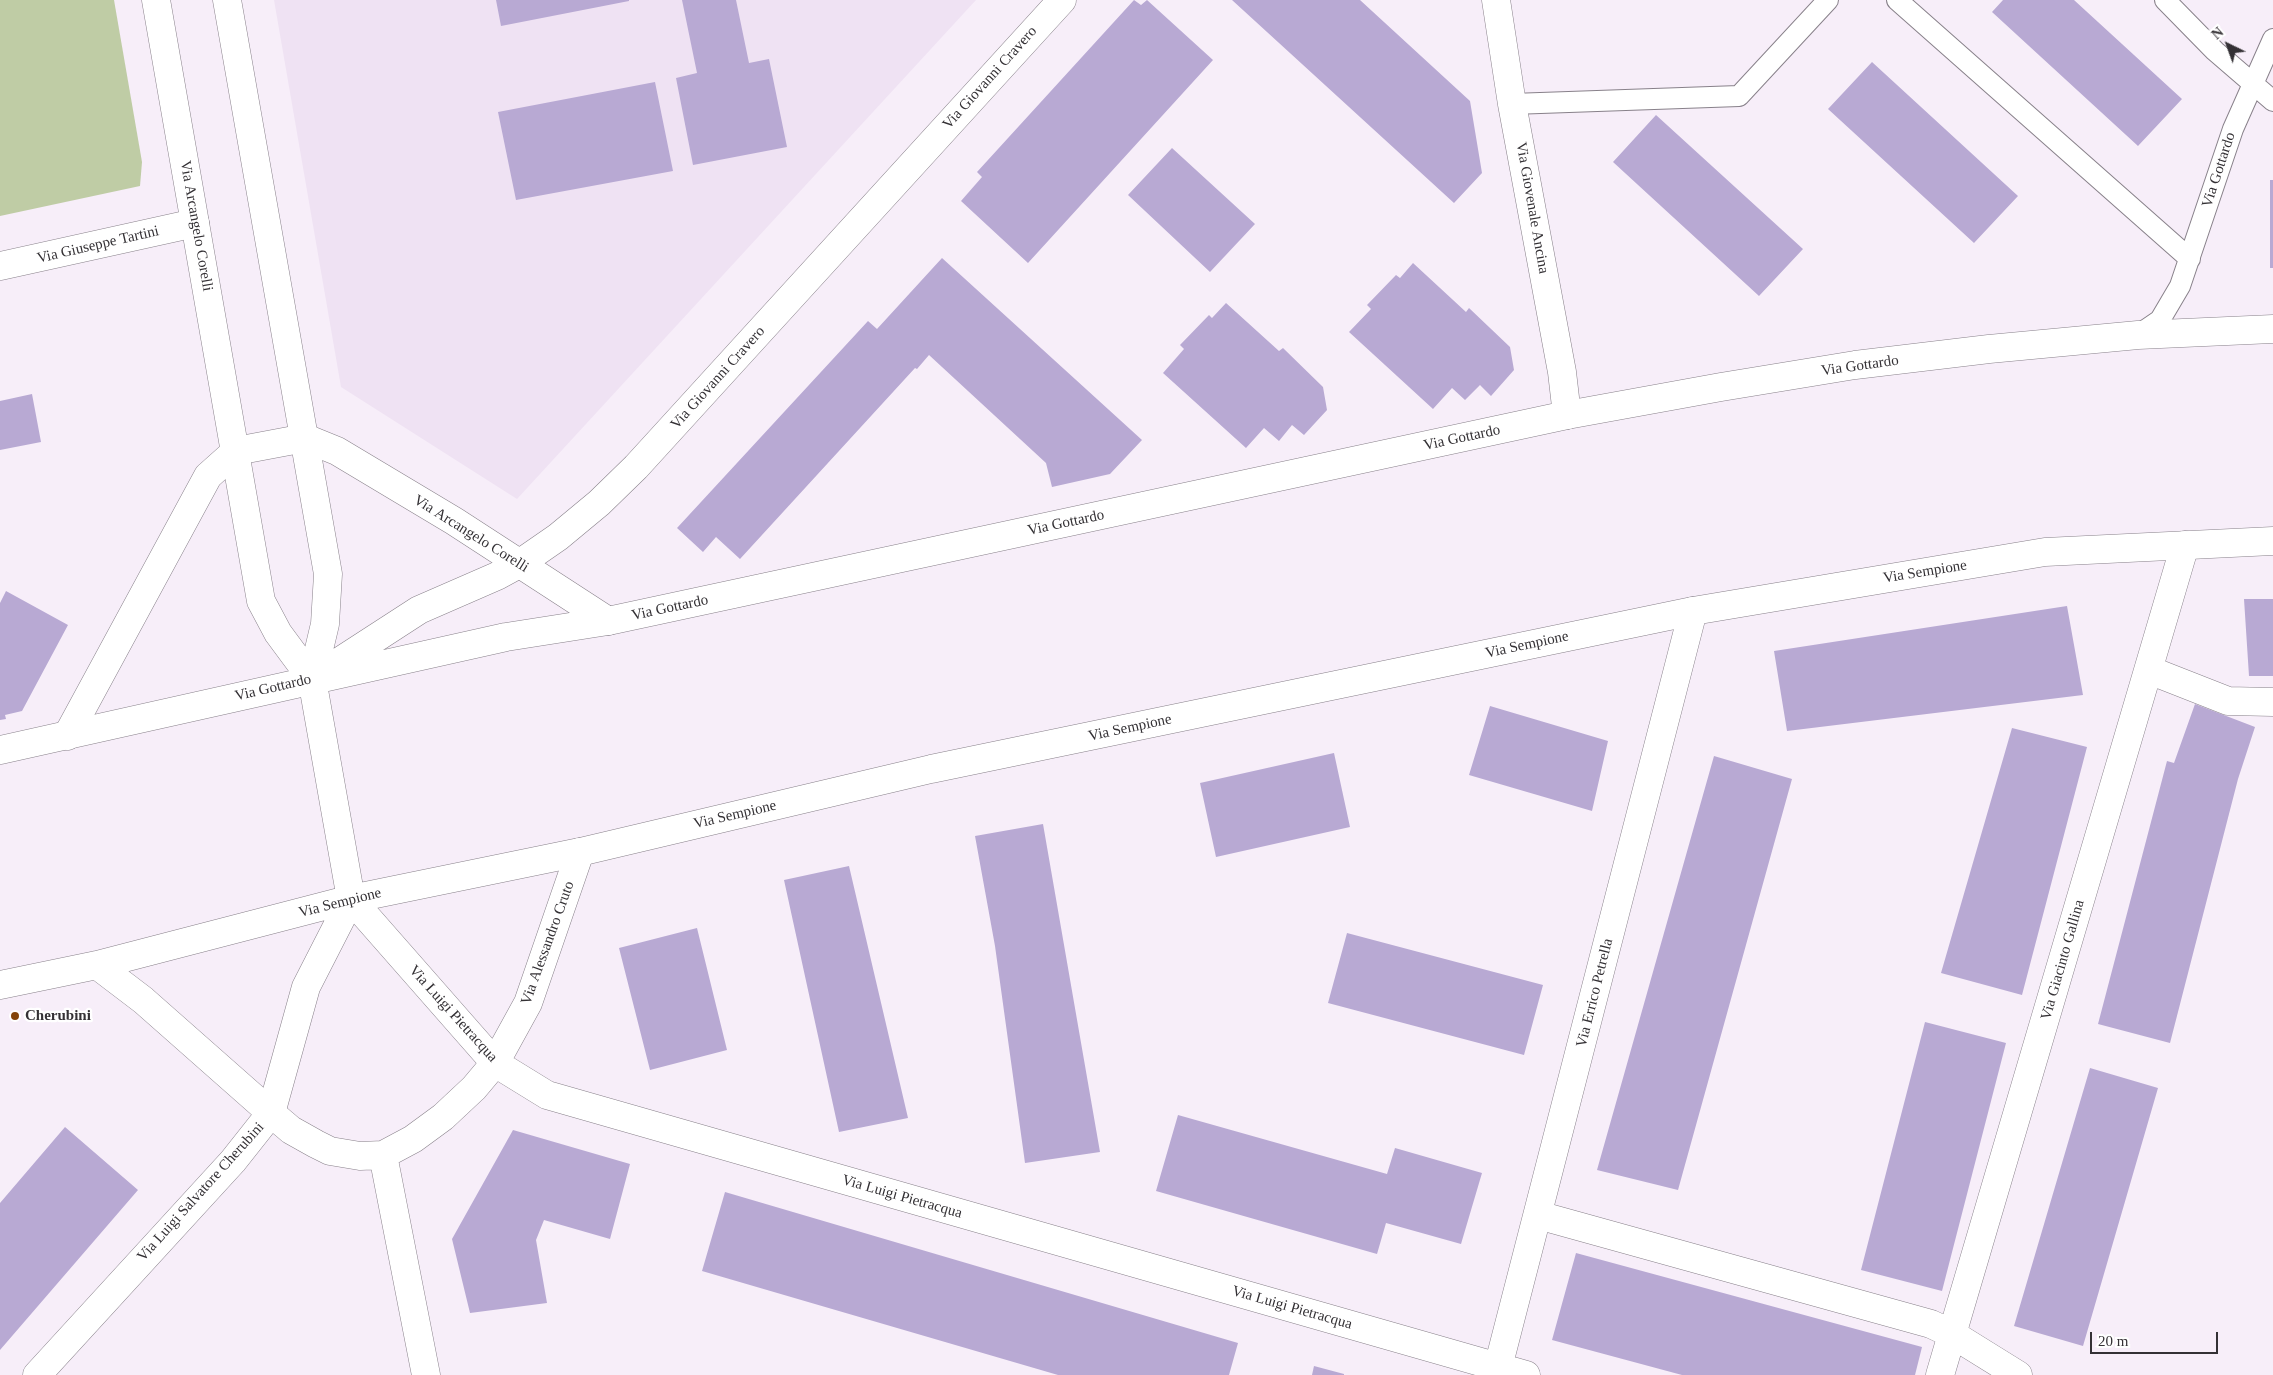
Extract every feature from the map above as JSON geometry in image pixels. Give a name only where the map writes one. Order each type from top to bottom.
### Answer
[{"type":"street","name":"Via Arcangelo Corelli","points":[[156,0],[261,601],[278,633],[312,679]]},
{"type":"street","name":"Via Arcangelo Corelli","points":[[227,0],[328,574],[325,624],[312,679],[351,899]]},
{"type":"street","name":"Via Giovanni Cravero","points":[[312,679],[419,610],[497,576],[519,564],[582,519],[636,467],[1062,0]]},
{"type":"street","name":"Via Giovenale Ancina","points":[[1496,0],[1512,104],[1562,372],[1567,415]]},
{"type":"street","name":"Via Giuseppe Tartini","points":[[0,266],[196,224]]},
{"type":"street","name":"Via Gottardo","points":[[0,750],[506,637],[608,621],[1567,415],[1721,387],[1855,366],[1989,349],[2138,335],[2273,329]]},
{"type":"street","name":"Via Arcangelo Corelli","points":[[305,438],[337,451],[608,621]]},
{"type":"street","points":[[67,736],[208,476],[236,451],[305,438]]},
{"type":"street","name":"Via Sempione","points":[[0,985],[97,965],[351,899],[580,852],[931,769],[1693,611],[2045,552],[2273,541]]},
{"type":"street","name":"Via Giacinto Gallina","points":[[1940,1375],[2185,546]]},
{"type":"street","name":"Via Errico Petrella","points":[[1497,1371],[1693,611]]},
{"type":"street","points":[[2149,670],[2228,701],[2273,702]]},
{"type":"street","name":"Via Alessandro Cruto","points":[[97,965],[143,1000],[271,1113],[303,1137],[330,1150],[360,1156],[383,1155],[413,1139],[444,1117],[469,1093],[495,1063],[528,1003],[580,852]]},
{"type":"street","name":"Via Luigi Pietracqua","points":[[351,899],[495,1063],[547,1095],[1497,1371],[1526,1375]]},
{"type":"street","name":"Via Luigi Salvatore Cherubini","points":[[37,1375],[233,1161],[271,1113],[304,991],[311,974],[351,899]]},
{"type":"street","points":[[383,1155],[426,1375]]},
{"type":"street","points":[[1538,1215],[1921,1321],[1952,1334],[2018,1375]]},
{"type":"lane","points":[[1512,104],[1739,96],[1828,0]]},
{"type":"lane","points":[[1897,0],[2190,259]]},
{"type":"lane","points":[[2165,0],[2198,35],[2273,101]]},
{"type":"lane","name":"Via Gottardo","points":[[2138,335],[2160,320],[2177,292],[2190,259],[2233,129],[2273,39]]},
{"type":"shaded area","points":[[274,0],[976,0],[517,499],[341,387]]},
{"type":"green space","points":[[0,0],[114,0],[142,162],[140,186],[0,216]]},
{"type":"building","points":[[496,0],[629,0],[629,1],[501,26]]},
{"type":"building","points":[[682,0],[736,0],[749,63],[769,59],[787,147],[693,165],[676,78],[697,73]]},
{"type":"building","points":[[1134,0],[1141,5],[1147,0],[1213,60],[1028,263],[961,201],[982,177],[977,172]]},
{"type":"building","points":[[1232,0],[1360,0],[1470,101],[1482,173],[1454,203]]},
{"type":"building","points":[[2003,0],[2074,0],[2182,99],[2138,146],[1992,12]]},
{"type":"building","points":[[1872,62],[2018,196],[1974,243],[1828,109]]},
{"type":"building","points":[[655,82],[673,171],[516,200],[498,112]]},
{"type":"building","points":[[1656,115],[1803,249],[1759,296],[1613,162]]},
{"type":"building","points":[[1172,148],[1255,224],[1210,272],[1128,195]]},
{"type":"building","points":[[2270,180],[2273,180],[2273,268],[2270,268]]},
{"type":"building","points":[[942,258],[1142,440],[1110,474],[1052,487],[1046,463],[929,355],[740,559],[716,537],[703,552],[677,528],[868,321],[877,329]]},
{"type":"building","points":[[1413,263],[1466,312],[1469,308],[1510,347],[1514,370],[1491,396],[1480,385],[1465,400],[1452,388],[1433,409],[1349,332],[1371,309],[1367,305],[1396,275],[1400,278]]},
{"type":"building","points":[[1226,303],[1279,351],[1283,348],[1323,387],[1327,410],[1304,435],[1292,425],[1279,441],[1264,428],[1246,448],[1163,373],[1184,349],[1180,345],[1209,315],[1212,318]]},
{"type":"building","points":[[32,394],[41,442],[0,450],[0,401]]},
{"type":"building","points":[[6,591],[68,625],[22,711],[5,715],[6,719],[0,720],[0,603]]},
{"type":"building","points":[[2244,599],[2273,599],[2273,676],[2249,676]]},
{"type":"building","points":[[2067,606],[2083,695],[1787,731],[1774,651]]},
{"type":"building","points":[[2195,704],[2255,727],[2238,779],[2170,1043],[2098,1024],[2167,761],[2174,763]]},
{"type":"building","points":[[1490,706],[1608,741],[1592,811],[1469,775]]},
{"type":"building","points":[[2012,728],[2087,747],[2022,995],[1941,973]]},
{"type":"building","points":[[1334,753],[1350,827],[1216,857],[1200,783]]},
{"type":"building","points":[[1714,756],[1792,779],[1678,1190],[1597,1170]]},
{"type":"building","points":[[1043,824],[1100,1152],[1025,1163],[995,946],[975,836]]},
{"type":"building","points":[[849,866],[908,1118],[839,1132],[784,880]]},
{"type":"building","points":[[697,928],[727,1050],[650,1070],[619,948]]},
{"type":"building","points":[[1347,933],[1543,985],[1524,1055],[1328,1003]]},
{"type":"building","points":[[1925,1022],[2006,1043],[1942,1291],[1861,1270]]},
{"type":"building","points":[[2090,1068],[2158,1088],[2083,1346],[2014,1326]]},
{"type":"building","points":[[1178,1115],[1387,1174],[1395,1148],[1482,1173],[1461,1244],[1386,1223],[1377,1254],[1156,1191]]},
{"type":"building","points":[[65,1127],[138,1190],[0,1350],[0,1203]]},
{"type":"building","points":[[513,1130],[630,1164],[610,1239],[544,1220],[536,1240],[547,1303],[470,1313],[452,1239]]},
{"type":"building","points":[[725,1192],[1238,1343],[1229,1375],[1058,1375],[702,1271]]},
{"type":"building","points":[[1576,1253],[1922,1347],[1915,1375],[1682,1375],[1552,1340]]},
{"type":"building","points":[[1314,1366],[1344,1374],[1344,1375],[1312,1375]]},
{"type":"place","name":"Cherubini","points":[[15,1016]]}]
